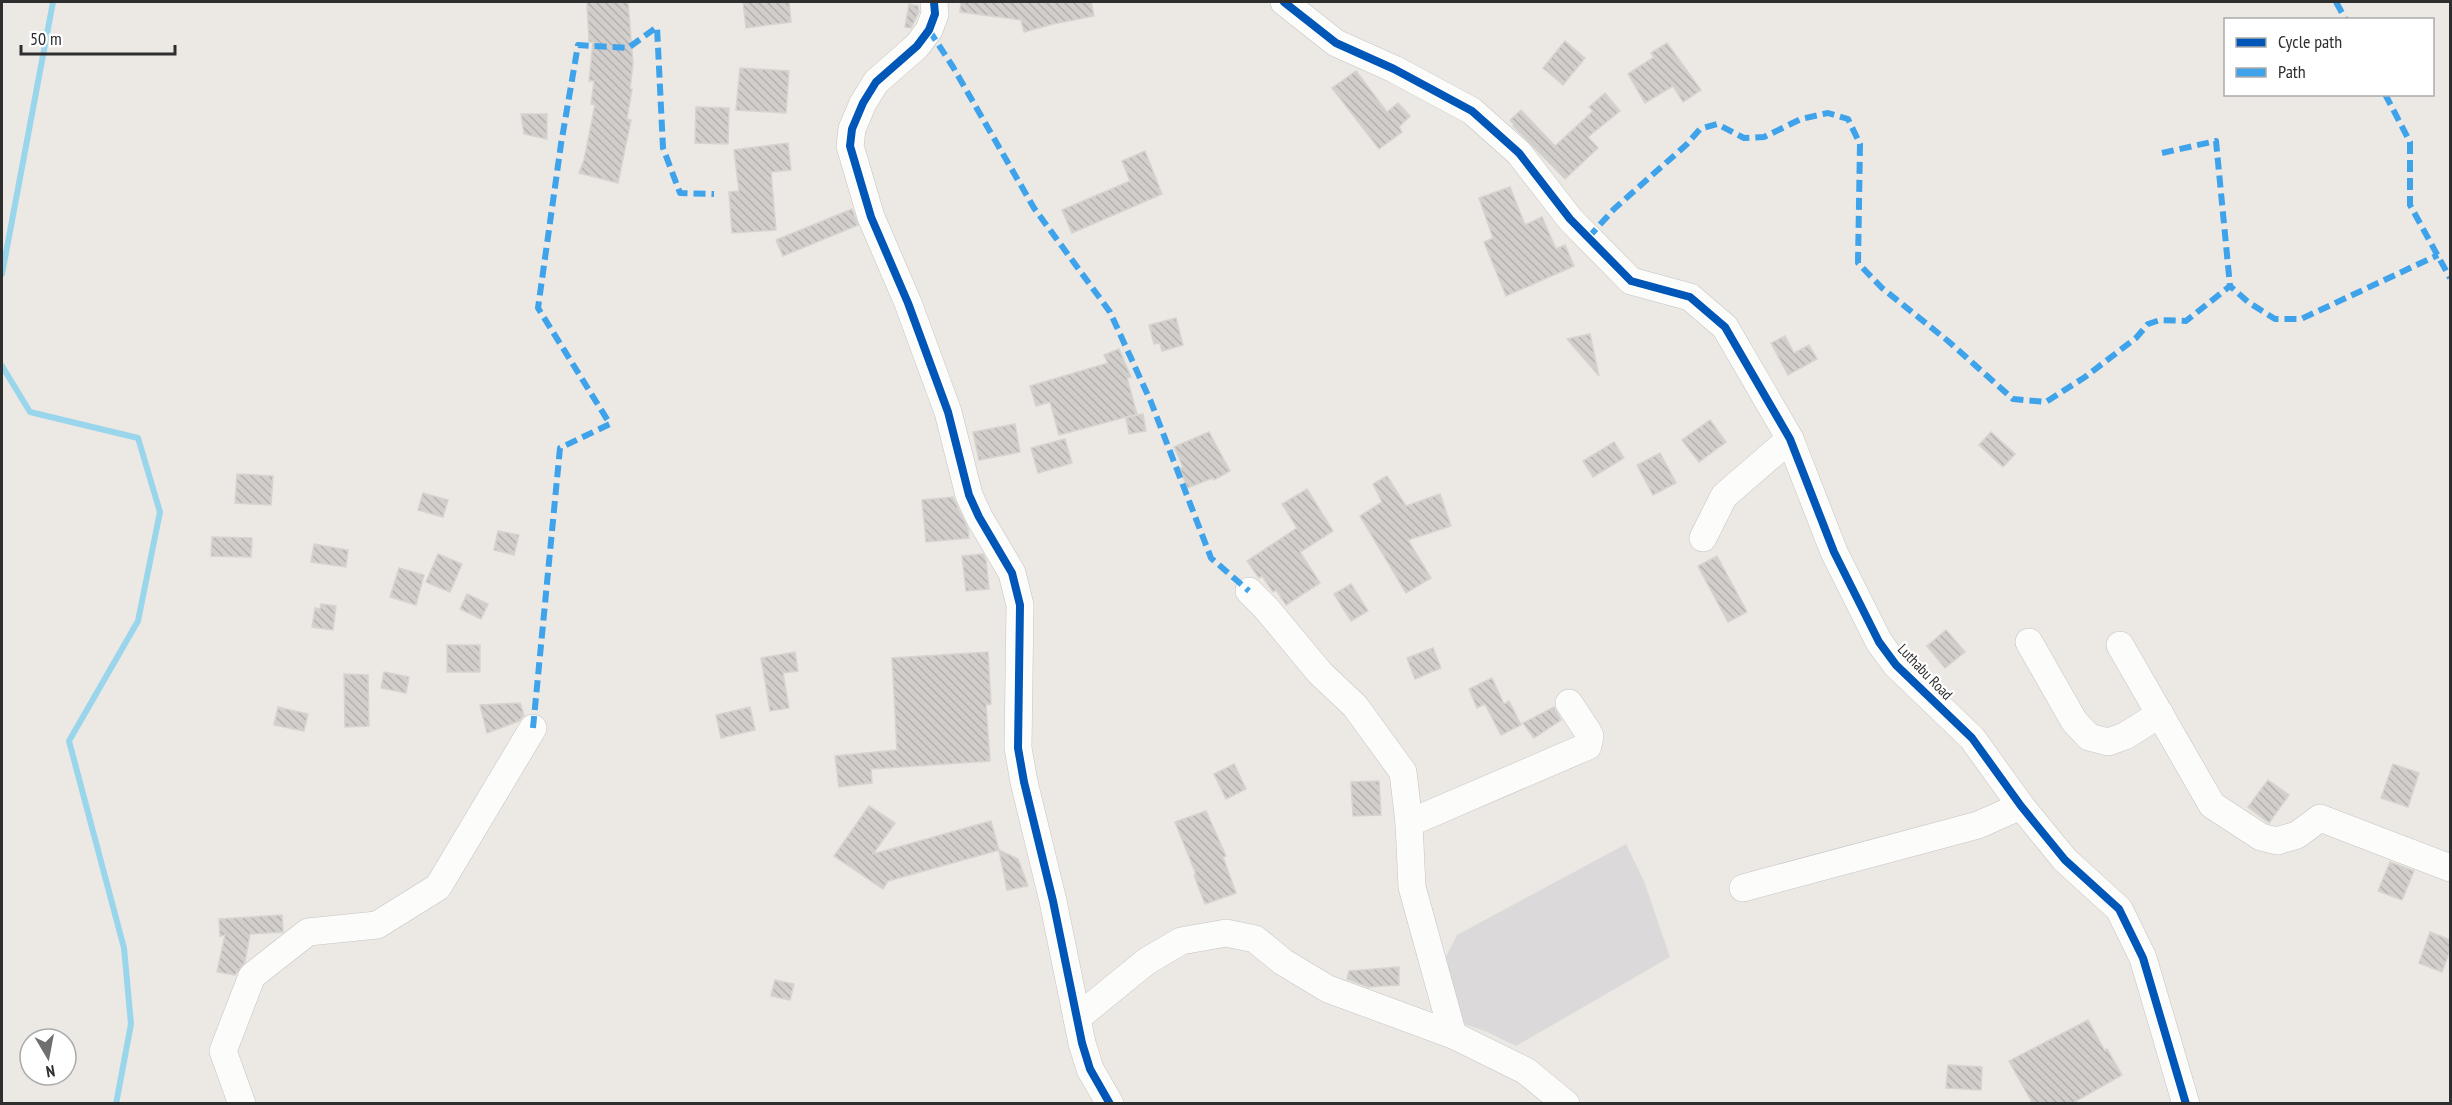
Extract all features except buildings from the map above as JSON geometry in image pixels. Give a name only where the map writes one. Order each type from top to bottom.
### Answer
[{"type":"street","points":[[934,2],[935,14],[929,30],[918,46],[876,82],[863,103],[852,129],[850,146],[871,217],[908,303],[948,412],[969,495],[1011,573],[1020,605],[1018,748],[1028,803],[1053,901],[1090,1069],[1110,1104]]},
{"type":"street","name":"Luthabu Road","points":[[1284,2],[1336,43],[1394,69],[1472,111],[1519,153],[1570,219],[1631,281],[1689,297],[1725,327],[1790,439],[1834,552],[1879,642],[1896,665],[1972,738],[2020,806],[2065,860],[2119,909],[2142,958],[2186,1104]]},
{"type":"street","points":[[1703,538],[1724,496],[1790,439]]},
{"type":"street","points":[[1249,591],[1320,673],[1355,706],[1403,772],[1409,823],[1412,887],[1453,1035]]},
{"type":"street","points":[[2029,642],[2074,721],[2089,737],[2108,742],[2126,736],[2160,714]]},
{"type":"street","points":[[2120,645],[2212,805],[2261,837],[2277,840],[2297,835],[2320,818],[2451,868]]},
{"type":"street","points":[[1409,823],[1588,746],[1590,736],[1569,703]]},
{"type":"street","points":[[242,1104],[223,1051],[252,976],[308,932],[377,925],[438,888],[533,728]]},
{"type":"street","points":[[1743,888],[1978,825],[2020,806]]},
{"type":"street","points":[[1077,1018],[1147,961],[1180,941],[1226,933],[1255,939],[1283,962],[1328,989],[1453,1035],[1526,1071],[1566,1104]]},
{"type":"shaded area","points":[[1626,844],[1644,881],[1670,957],[1516,1046],[1487,1032],[1442,1016],[1431,986],[1457,935]]},
{"type":"waterway","points":[[2,274],[53,2]]},
{"type":"waterway","points":[[2,366],[30,412],[138,438],[160,512],[138,621],[69,741],[124,948],[131,1024],[116,1104]]},
{"type":"marked path","points":[[2336,2],[2345,18]]},
{"type":"marked path","points":[[533,728],[560,448],[610,424],[538,308],[561,144],[578,45],[628,48],[657,27],[663,148],[680,193],[714,194]]},
{"type":"marked path","points":[[929,30],[953,67],[1034,208],[1110,312],[1151,402],[1211,558],[1249,591]]},
{"type":"marked path","points":[[2386,96],[2410,142],[2410,205],[2450,278]]},
{"type":"marked path","points":[[1588,238],[1614,209],[1686,145],[1700,129],[1717,124],[1744,138],[1764,137],[1801,119],[1828,113],[1848,119],[1860,144],[1858,263],[1882,288],[1948,341],[2013,399],[2046,402],[2085,377],[2136,338],[2148,324],[2160,320],[2186,321],[2230,286],[2248,302],[2275,319],[2301,319],[2438,255]]},
{"type":"marked path","points":[[2162,153],[2216,141],[2230,286]]},
{"type":"cycle path","points":[[934,2],[935,14],[929,30],[917,46],[876,82],[863,103],[852,129],[850,146],[871,217],[908,303],[948,412],[969,495],[979,517],[1012,573],[1020,605],[1018,748],[1024,782],[1053,901],[1082,1043],[1090,1069],[1110,1104]]},
{"type":"cycle path","points":[[1284,2],[1336,43],[1394,69],[1472,111],[1519,153],[1570,219],[1631,281],[1690,297],[1725,327],[1790,439],[1834,552],[1879,642],[1896,665],[1972,738],[2021,806],[2065,860],[2119,909],[2143,958],[2186,1104]]}]
